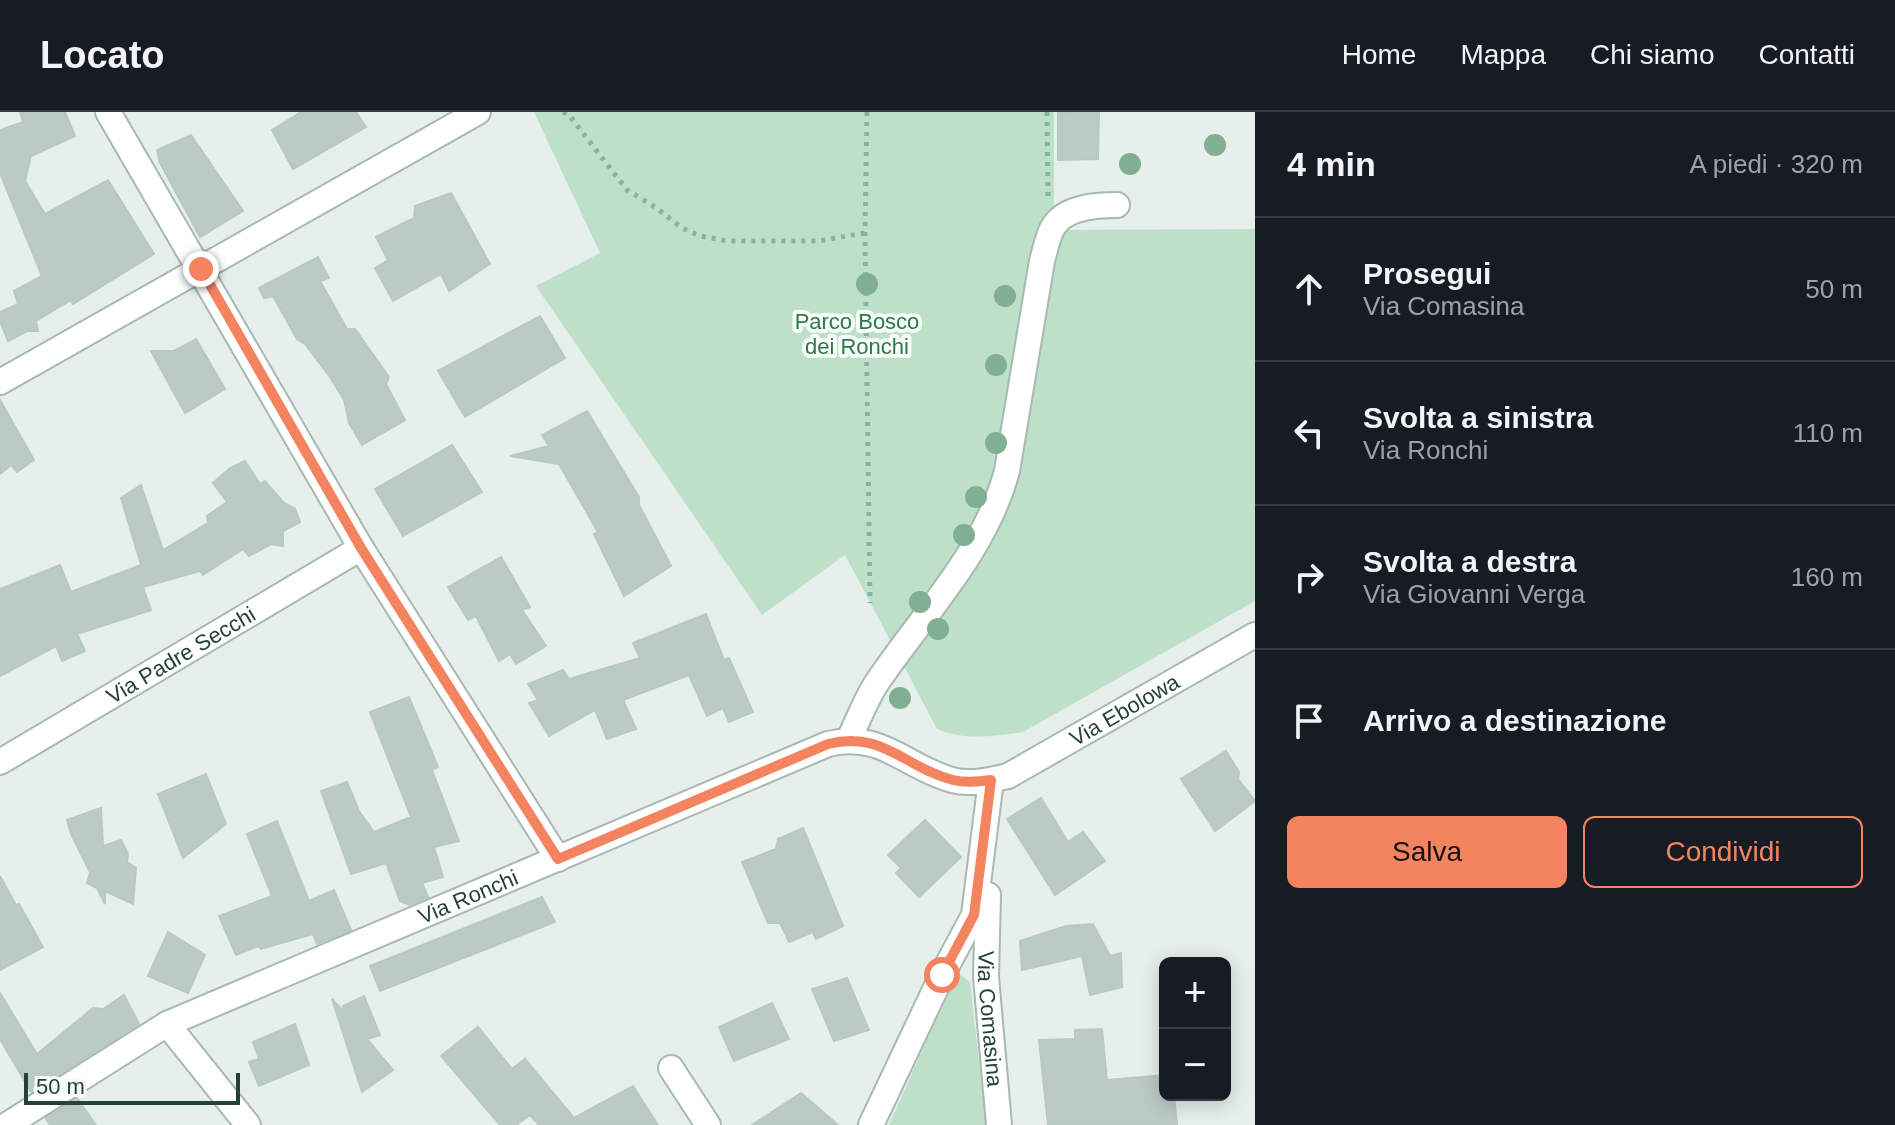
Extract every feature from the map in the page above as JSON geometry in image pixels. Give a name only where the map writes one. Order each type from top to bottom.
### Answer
[{"type":"street","points":[[108,112],[361,548],[558,859]]},
{"type":"street","points":[[0,382],[478,112]]},
{"type":"street","points":[[991,780],[971,783],[953,780],[875,744],[849,739],[875,687],[957,573],[998,504],[1007,471],[1042,261],[1053,228],[1070,213],[1093,205],[1117,205]]},
{"type":"street","name":"Via Padre Secchi","points":[[0,762],[361,548]]},
{"type":"street","name":"Via Ebolowa","points":[[991,780],[1008,776],[1255,635]]},
{"type":"street","name":"Via Ronchi","points":[[7,1125],[167,1024],[828,744],[849,739]]},
{"type":"street","name":"Via Comasina","points":[[871,1125],[974,915],[991,780]]},
{"type":"street","name":"Via Comasina","points":[[991,780],[986,977],[999,1125]]},
{"type":"street","points":[[167,1024],[248,1125]]},
{"type":"street","points":[[671,1068],[708,1125]]},
{"type":"path","points":[[563,112],[569,115],[627,190],[682,228],[700,236],[728,241],[818,241],[865,233]]},
{"type":"path","points":[[867,112],[865,233],[870,603]]},
{"type":"path","points":[[1047,112],[1049,238]]},
{"type":"green space","name":"Parco Bosco dei Ronchi","points":[[534,112],[1054,112],[1054,217],[1059,230],[1255,229],[1255,601],[1023,732],[979,736],[958,735],[937,729],[845,555],[762,615],[536,286],[600,253]]},
{"type":"green space","points":[[957,972],[970,982],[986,1125],[889,1125]]},
{"type":"building","points":[[20,112],[65,112],[75,136],[31,156],[25,181],[45,214],[108,180],[154,254],[73,304],[71,300],[36,321],[38,331],[27,331],[8,341],[0,312],[18,304],[14,291],[42,276],[0,173],[0,130],[23,122]]},
{"type":"building","points":[[301,112],[356,112],[366,127],[293,169],[272,130]]},
{"type":"building","points":[[1099,112],[1098,159],[1058,160],[1058,113]]},
{"type":"building","points":[[191,135],[243,211],[200,237],[160,163],[157,150]]},
{"type":"building","points":[[451,193],[490,264],[449,291],[441,274],[393,301],[375,268],[388,260],[376,237],[414,218],[415,206]]},
{"type":"building","points":[[318,257],[329,278],[320,281],[347,329],[355,329],[389,377],[386,384],[405,420],[362,445],[349,423],[344,400],[330,377],[305,344],[297,339],[273,296],[264,298],[259,288]]},
{"type":"building","points":[[540,316],[565,358],[465,417],[438,371]]},
{"type":"building","points":[[196,339],[225,389],[185,413],[151,351],[174,351]]},
{"type":"building","points":[[0,400],[34,460],[17,472],[11,465],[0,474]]},
{"type":"building","points":[[587,411],[639,497],[639,505],[671,566],[624,596],[594,534],[598,532],[559,464],[510,456],[549,446],[542,435]]},
{"type":"building","points":[[452,445],[482,492],[403,536],[375,489]]},
{"type":"building","points":[[245,461],[260,484],[265,481],[283,502],[295,509],[300,522],[283,531],[283,546],[271,544],[249,556],[243,549],[203,575],[200,571],[143,587],[151,610],[77,634],[85,651],[62,661],[56,646],[0,676],[0,589],[60,565],[71,592],[141,565],[121,498],[141,485],[163,550],[208,523],[207,516],[227,502],[213,483],[230,468]]},
{"type":"building","points":[[501,557],[530,607],[522,610],[546,646],[516,664],[510,654],[499,661],[476,616],[468,620],[448,587]]},
{"type":"building","points":[[706,614],[724,660],[729,658],[753,712],[729,722],[723,708],[707,716],[689,675],[623,700],[636,729],[607,739],[595,710],[549,736],[529,703],[538,700],[528,684],[563,670],[569,679],[640,658],[633,643]]},
{"type":"building","points":[[409,697],[438,767],[432,770],[459,841],[434,847],[443,877],[422,883],[428,897],[409,905],[400,901],[386,863],[351,874],[321,791],[347,782],[359,811],[374,832],[411,817],[370,712]]},
{"type":"building","points":[[1226,751],[1239,772],[1238,779],[1255,801],[1215,831],[1181,779]]},
{"type":"building","points":[[206,774],[226,824],[183,858],[158,794]]},
{"type":"building","points":[[1041,798],[1068,842],[1083,832],[1105,861],[1055,895],[1007,819]]},
{"type":"building","points":[[101,808],[103,846],[121,840],[128,854],[127,862],[136,868],[133,904],[105,891],[105,904],[97,888],[87,883],[90,872],[67,820]]},
{"type":"building","points":[[925,820],[961,857],[919,897],[896,873],[901,868],[888,855]]},
{"type":"building","points":[[277,821],[309,901],[334,890],[351,930],[317,944],[313,934],[261,949],[258,946],[236,955],[219,916],[272,896],[247,834]]},
{"type":"building","points":[[803,828],[843,926],[816,939],[813,932],[789,942],[780,923],[768,923],[742,862],[776,849],[778,839]]},
{"type":"building","points":[[0,876],[43,947],[0,970]]},
{"type":"building","points":[[542,897],[555,922],[380,991],[370,966]]},
{"type":"building","points":[[1093,924],[1110,956],[1121,953],[1122,987],[1090,995],[1082,956],[1022,970],[1020,941],[1066,926]]},
{"type":"building","points":[[168,932],[205,955],[188,993],[148,976]]},
{"type":"building","points":[[847,978],[869,1030],[834,1041],[812,989]]},
{"type":"building","points":[[0,993],[37,1054],[93,1008],[103,1009],[124,995],[139,1024],[31,1092],[0,1039]]},
{"type":"building","points":[[364,996],[380,1035],[367,1039],[393,1070],[362,1092],[332,999],[345,1013],[343,1006]]},
{"type":"building","points":[[772,1003],[789,1039],[734,1061],[719,1027]]},
{"type":"building","points":[[295,1024],[309,1065],[259,1086],[249,1062],[259,1059],[253,1042]]},
{"type":"building","points":[[478,1027],[512,1069],[525,1059],[574,1118],[633,1086],[658,1125],[539,1125],[530,1115],[516,1125],[500,1125],[441,1056]]},
{"type":"building","points":[[1102,1029],[1107,1080],[1159,1076],[1159,1101],[1175,1101],[1177,1125],[1048,1125],[1039,1040],[1075,1039],[1075,1030]]},
{"type":"building","points":[[801,1093],[838,1125],[752,1125]]},
{"type":"building","points":[[77,1098],[96,1125],[50,1125],[46,1118]]},
{"type":"route","points":[[201,269],[361,548],[558,859],[828,744],[859,739],[953,780],[971,783],[991,780],[974,915],[942,975]]}]
